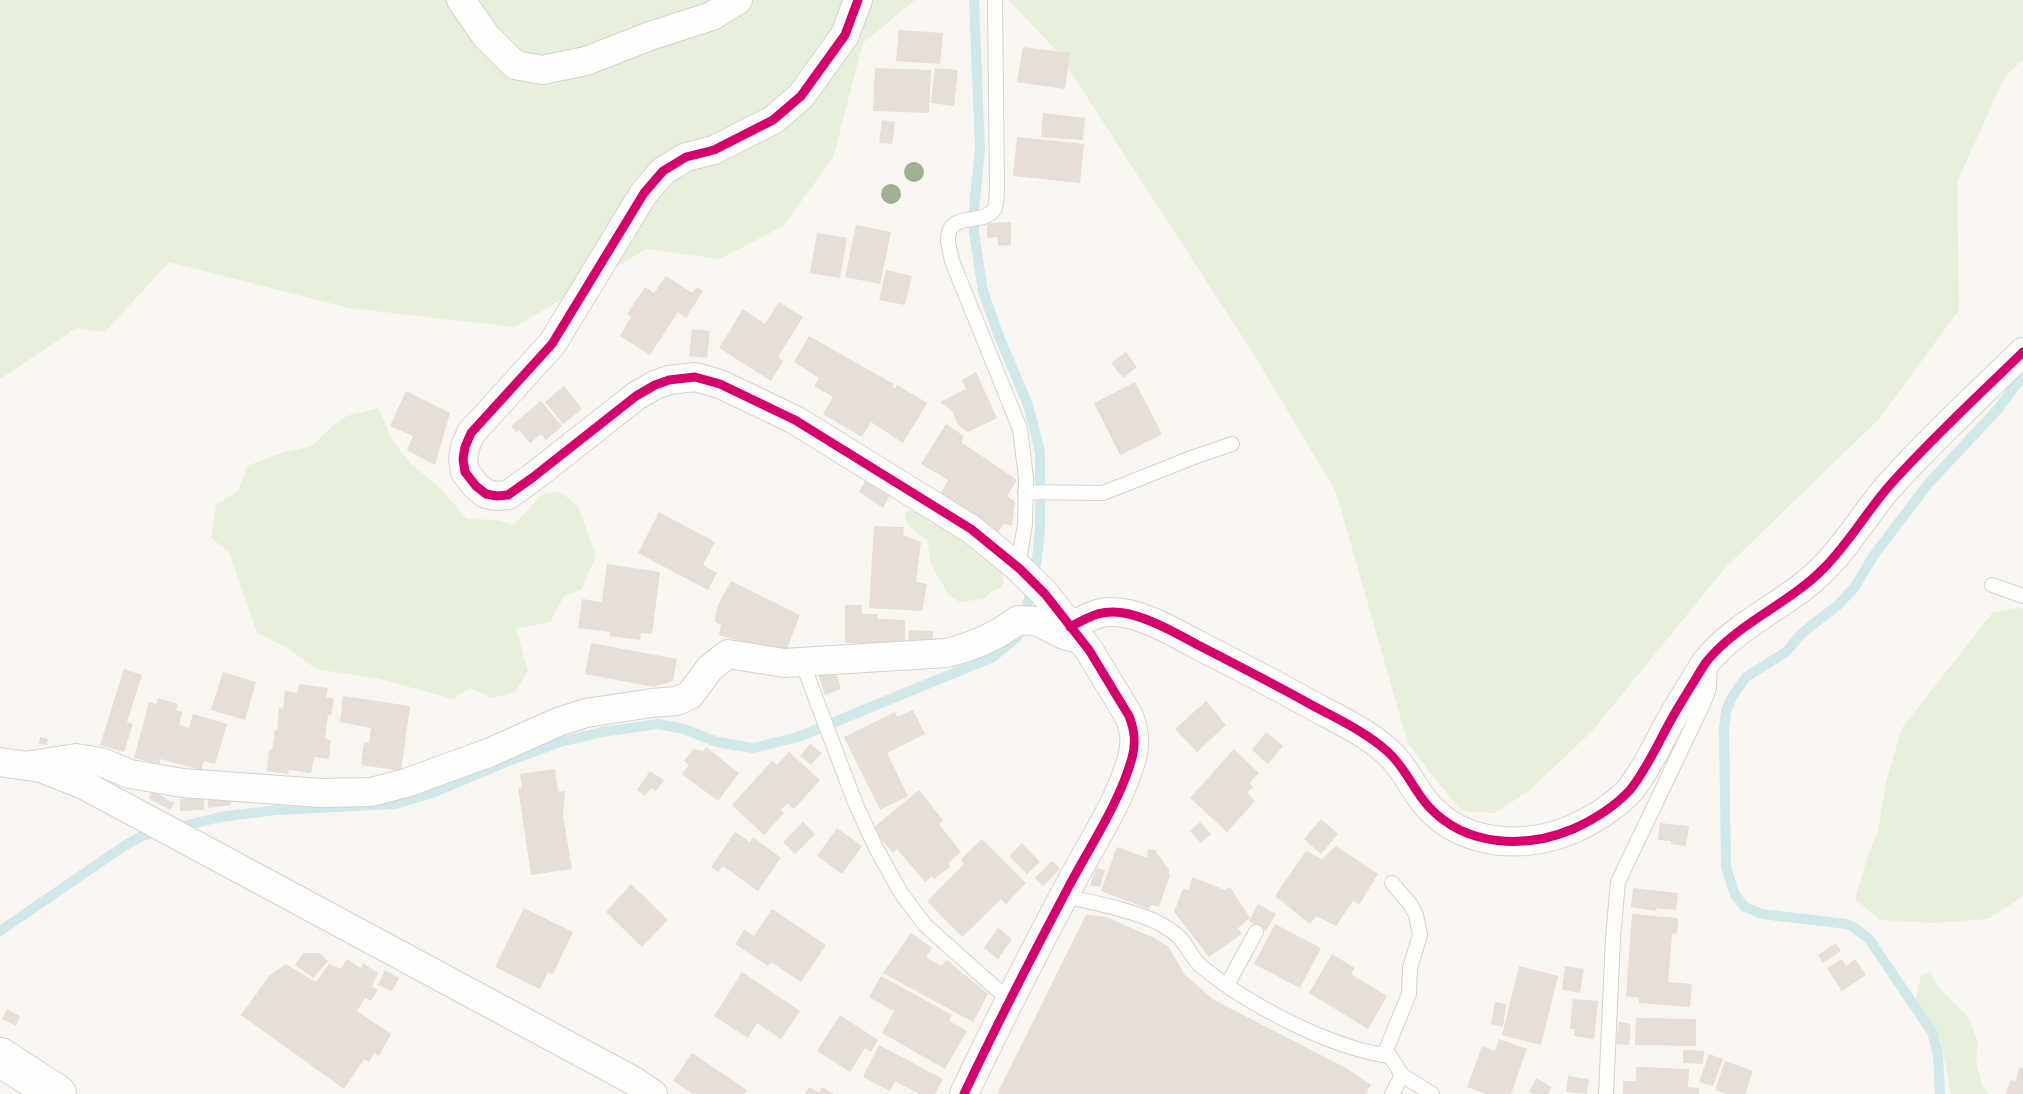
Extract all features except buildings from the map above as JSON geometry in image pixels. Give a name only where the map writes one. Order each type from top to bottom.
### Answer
[{"type":"main road","points":[[0,1057],[57,1094]]},
{"type":"street","points":[[461,0],[486,36],[514,65],[542,70],[586,61],[712,16],[738,0]]},
{"type":"street","points":[[858,0],[845,35],[801,96],[773,120],[714,150],[686,157],[663,171],[644,193],[552,344],[471,433],[463,459],[465,472],[476,486],[486,494],[508,495],[655,384],[695,377],[720,384],[794,419],[971,528],[1045,594],[1089,650],[1129,716],[1135,738],[1132,758],[1114,803],[964,1094]]},
{"type":"street","points":[[13,764],[76,758],[101,762],[130,774],[183,783],[321,793],[371,792],[406,783],[491,752],[558,722],[586,713],[677,701],[690,695],[710,668],[728,654],[784,663],[946,653],[970,647],[1027,621],[1064,635],[1075,633],[1097,613],[1110,612],[1129,614],[1160,625],[1264,678],[1367,736],[1404,769],[1428,806],[1450,826],[1495,841],[1526,842],[1552,837],[1604,812],[1629,791],[1709,659],[1738,631],[1793,596],[1824,568],[1887,488],[1934,437],[2023,352]]},
{"type":"street","points":[[13,764],[41,768],[84,785],[526,1022],[653,1094]]},
{"type":"lane","points":[[995,0],[995,209],[986,216],[960,221],[950,229],[948,238],[952,261],[1020,429],[1027,492],[1019,568]]},
{"type":"lane","points":[[1027,492],[1103,493],[1232,444]]},
{"type":"lane","points":[[1992,585],[2023,596]]},
{"type":"lane","points":[[1606,1094],[1618,882],[1703,704],[1709,688],[1709,659]]},
{"type":"lane","points":[[802,662],[866,827],[901,893],[925,925],[1010,1001]]},
{"type":"lane","points":[[1384,1055],[1409,994],[1410,968],[1420,935],[1416,915],[1392,883]]},
{"type":"lane","points":[[1064,896],[1125,911],[1158,923],[1179,937],[1199,965],[1227,985],[1297,1026],[1356,1050],[1390,1056],[1402,1075],[1432,1094]]},
{"type":"lane","points":[[1227,985],[1256,932]]},
{"type":"lane","points":[[1392,1094],[1402,1075]]},
{"type":"green space","points":[[0,0],[915,0],[863,43],[833,158],[783,226],[720,259],[646,249],[515,327],[349,308],[169,262],[105,332],[76,328],[0,379]]},
{"type":"green space","points":[[1008,0],[2023,0],[2023,60],[2005,76],[1957,182],[1959,310],[1878,420],[1725,568],[1593,730],[1530,790],[1495,813],[1461,811],[1408,744],[1336,492],[1253,353],[1057,51]]},
{"type":"green space","points":[[378,408],[391,438],[410,463],[440,488],[467,519],[496,520],[514,525],[542,494],[560,492],[578,506],[596,556],[581,590],[564,596],[550,622],[516,629],[528,671],[515,692],[492,698],[470,688],[453,699],[380,679],[316,669],[289,649],[257,633],[229,552],[211,538],[216,505],[239,490],[247,466],[281,453],[312,446],[347,416]]},
{"type":"green space","points":[[908,510],[918,511],[930,523],[946,527],[978,555],[992,563],[1001,572],[1004,582],[1001,587],[983,599],[960,602],[949,595],[931,565],[927,539],[916,532],[907,521],[905,513]]},
{"type":"green space","points":[[2023,609],[2023,895],[1988,919],[1931,923],[1880,920],[1855,899],[1878,831],[1886,782],[1902,728],[1993,612]]},
{"type":"green space","points":[[1930,972],[1939,988],[1969,1018],[1978,1044],[1976,1060],[1982,1086],[1989,1094],[1951,1094],[1943,1055],[1923,1024],[1917,1008],[1922,974]]},
{"type":"waterway","points":[[974,0],[980,149],[974,233],[983,291],[1028,405],[1040,452],[1040,530],[1025,617]]},
{"type":"waterway","points":[[1940,1094],[1938,1055],[1932,1032],[1869,939],[1847,924],[1762,914],[1745,907],[1735,895],[1726,867],[1724,728],[1726,711],[1732,697],[1746,677],[1786,652],[1802,633],[1838,605],[1854,588],[1874,555],[1928,484],[1998,409],[2023,375]]},
{"type":"waterway","points":[[176,828],[220,817],[276,810],[396,804],[435,792],[560,742],[602,732],[658,724],[684,729],[717,742],[753,748],[798,737],[993,657],[1021,631]]},
{"type":"waterway","points":[[0,931],[124,846],[144,835],[158,832]]},
{"type":"cycle path","points":[[858,0],[845,35],[801,96],[773,120],[714,150],[686,157],[663,171],[644,193],[552,344],[471,433],[463,459],[465,472],[476,486],[486,494],[508,495],[636,396],[669,380],[695,377],[720,384],[795,420],[971,529],[1020,569],[1045,594],[1089,650],[1129,716],[1133,727],[1133,753],[1112,808],[1041,939],[964,1094]]},
{"type":"cycle path","points":[[1070,627],[1105,612],[1129,614],[1156,623],[1350,725],[1379,744],[1394,758],[1429,807],[1461,830],[1478,837],[1497,840],[1536,840],[1555,835],[1596,817],[1630,790],[1707,661],[1734,635],[1824,568],[1906,468],[2023,352]]}]
